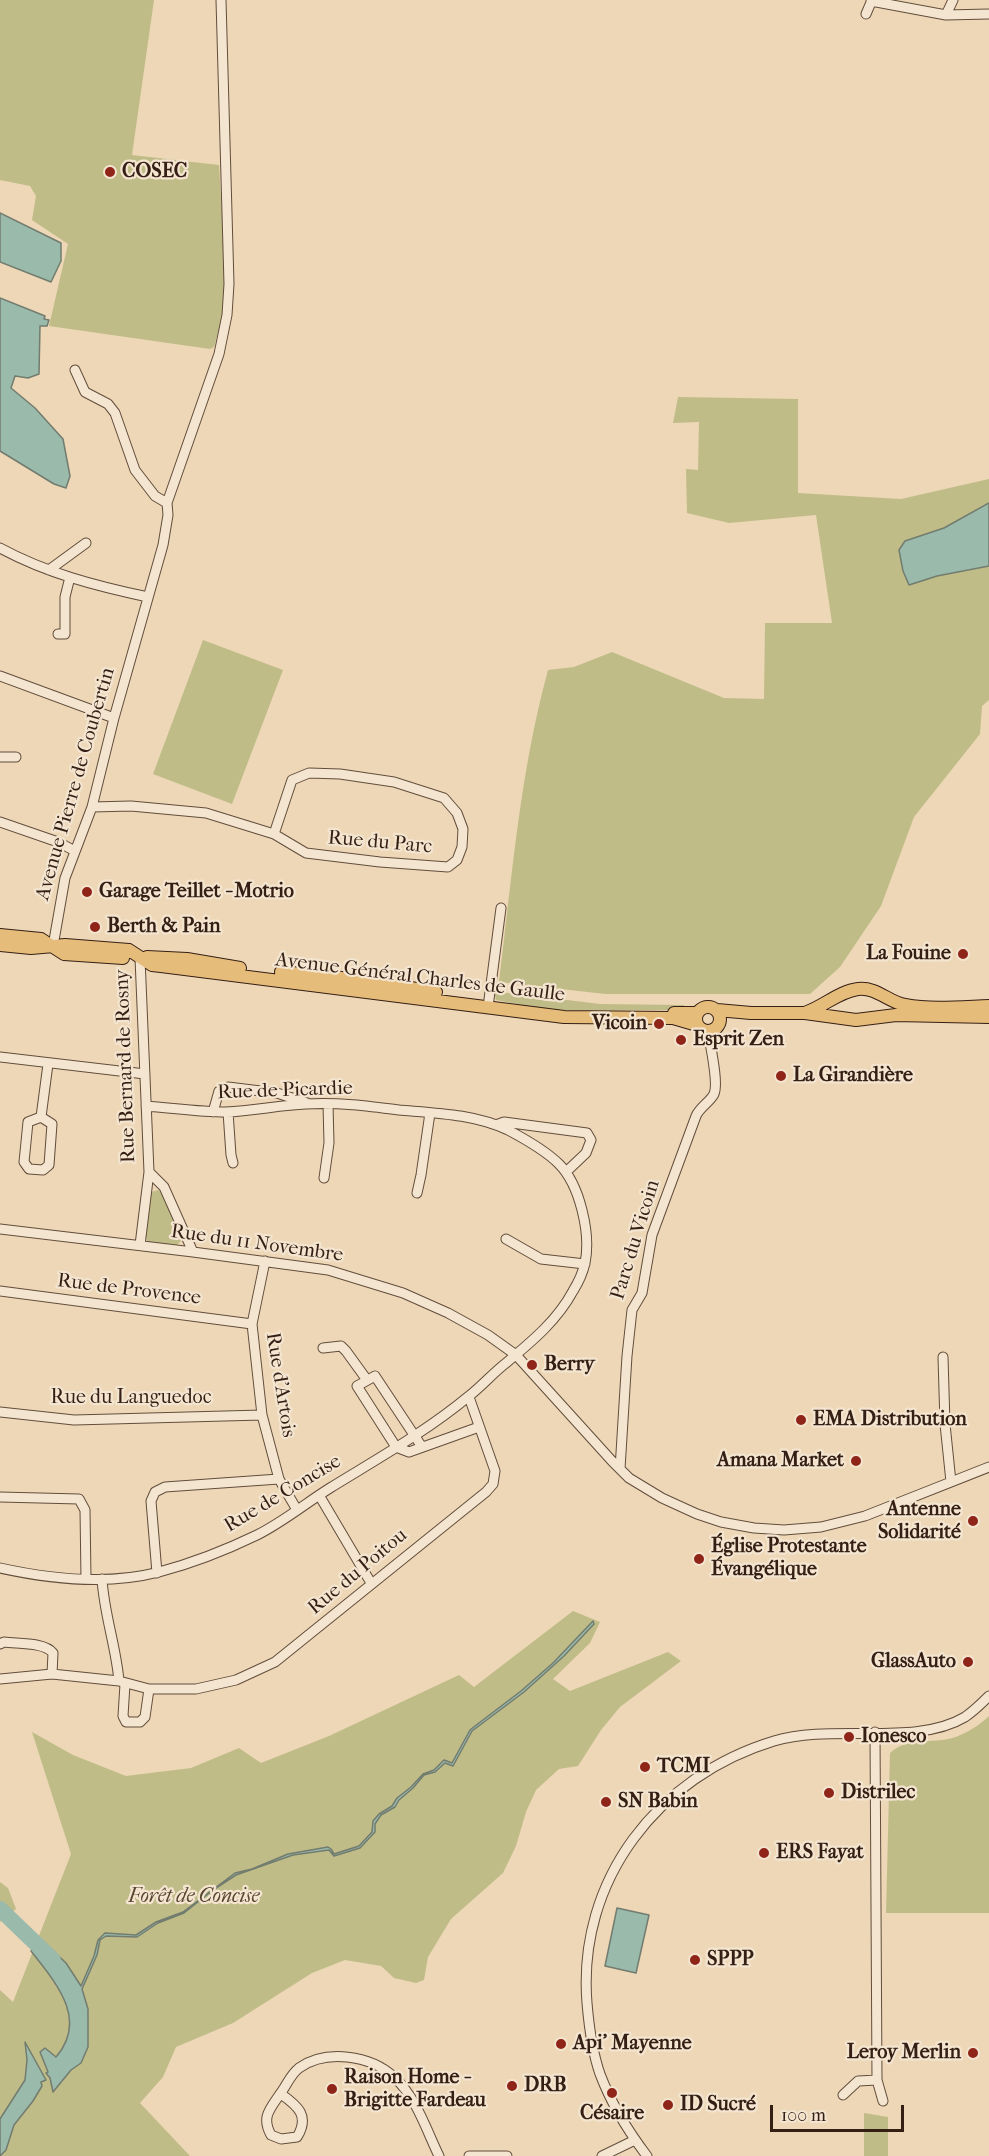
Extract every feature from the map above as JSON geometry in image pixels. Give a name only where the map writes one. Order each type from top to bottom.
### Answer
[{"type":"main road","name":"Avenue Général Charles de Gaulle","points":[[0,935],[41,939],[64,954],[140,958],[152,965],[488,1004],[564,1017],[673,1018],[701,1023],[707,1006],[717,1010]]},
{"type":"main road","name":"Avenue Général Charles de Gaulle","points":[[0,945],[31,948],[53,946]]},
{"type":"main road","points":[[805,1013],[821,1008],[845,993],[861,988],[875,990],[906,1005],[989,1006]]},
{"type":"main road","points":[[717,1010],[721,1016],[720,1024]]},
{"type":"main road","points":[[717,1010],[751,1013],[805,1013],[856,1020],[896,1015],[989,1017]]},
{"type":"main road","points":[[701,1023],[715,1029],[720,1024],[751,1013]]},
{"type":"street","name":"Avenue Pierre de Coubertin","points":[[53,946],[60,897],[92,807],[166,531],[167,504],[219,354],[227,315],[229,284],[221,0]]},
{"type":"street","points":[[946,15],[953,0]]},
{"type":"street","points":[[866,14],[872,1],[946,15],[989,14]]},
{"type":"street","points":[[75,370],[85,392],[108,404],[115,412],[135,470],[155,496],[167,504]]},
{"type":"street","points":[[49,570],[86,543]]},
{"type":"street","points":[[0,550],[100,588],[148,597]]},
{"type":"street","points":[[58,634],[65,634],[65,597],[70,578]]},
{"type":"street","points":[[0,676],[114,718]]},
{"type":"street","points":[[0,757],[16,757]]},
{"type":"street","name":"Rue du Parc","points":[[92,807],[131,806],[206,813],[274,834],[306,853],[448,867],[457,860],[462,847],[463,829],[457,813],[444,798],[394,782],[340,774],[309,773],[292,780],[274,834]]},
{"type":"street","points":[[0,822],[57,842],[75,851]]},
{"type":"street","points":[[488,1004],[501,908]]},
{"type":"street","name":"Rue Bernard de Rosny","points":[[140,958],[149,1172],[140,1245]]},
{"type":"street","name":"Parc du Vicoin","points":[[620,1469],[624,1391],[632,1310],[642,1293],[652,1235],[696,1116],[716,1088],[701,1023]]},
{"type":"street","points":[[0,1057],[145,1074]]},
{"type":"street","points":[[41,1117],[48,1064]]},
{"type":"street","points":[[213,1112],[219,1091],[228,1087],[277,1093],[309,1103]]},
{"type":"street","name":"Rue de Picardie","points":[[146,1106],[228,1112],[309,1103],[430,1113],[464,1117],[496,1125],[542,1150],[566,1172],[576,1192],[587,1240],[585,1264],[573,1291],[558,1314],[516,1355]]},
{"type":"street","points":[[324,1178],[329,1143],[328,1104]]},
{"type":"street","points":[[228,1112],[233,1163]]},
{"type":"street","points":[[417,1193],[422,1175],[430,1113]]},
{"type":"street","points":[[41,1117],[52,1124],[49,1165],[43,1170],[29,1169],[24,1162],[28,1122],[41,1117]]},
{"type":"street","name":"Rue de Picardie","points":[[496,1125],[504,1122],[587,1133],[591,1140],[590,1146],[586,1153],[566,1172]]},
{"type":"street","name":"Rue Bernard de Rosny","points":[[149,1172],[164,1187],[193,1252]]},
{"type":"street","name":"Rue du 11 Novembre","points":[[0,1229],[328,1270],[403,1293],[489,1335],[516,1355],[620,1469],[644,1487],[697,1514],[732,1524],[784,1530],[821,1527],[865,1516],[989,1467]]},
{"type":"street","points":[[506,1239],[541,1259],[585,1264]]},
{"type":"street","name":"Rue d'Artois","points":[[265,1261],[252,1324],[262,1415],[279,1479],[297,1510]]},
{"type":"street","name":"Rue de Provence","points":[[0,1291],[252,1324]]},
{"type":"street","points":[[322,1348],[341,1346],[367,1380]]},
{"type":"street","name":"Rue de Concise","points":[[0,1568],[45,1576],[102,1579],[157,1573],[220,1552],[260,1534],[396,1447],[469,1397],[516,1355]]},
{"type":"street","points":[[943,1357],[945,1424],[951,1482]]},
{"type":"street","points":[[422,1448],[375,1376],[357,1386],[396,1447],[409,1452],[422,1448],[479,1427]]},
{"type":"street","name":"Rue du Poitou","points":[[0,1679],[52,1674],[122,1682],[149,1689],[196,1689],[236,1680],[275,1662],[493,1484],[495,1471],[469,1397]]},
{"type":"street","name":"Rue du Languedoc","points":[[0,1412],[74,1420],[262,1415]]},
{"type":"street","points":[[157,1573],[151,1501],[155,1492],[165,1487],[279,1479]]},
{"type":"street","points":[[319,1495],[371,1583]]},
{"type":"street","points":[[0,1497],[79,1499],[85,1510],[86,1579]]},
{"type":"street","points":[[102,1579],[103,1603],[122,1682],[123,1716],[126,1722],[140,1722],[145,1717],[149,1689]]},
{"type":"street","points":[[0,1644],[4,1642],[49,1648],[53,1653],[52,1674]]},
{"type":"street","points":[[647,2156],[621,2115],[600,2074],[590,2035],[586,1993],[586,1958],[592,1928],[602,1896],[620,1858],[649,1820],[672,1795],[702,1773],[727,1759],[787,1737],[831,1732],[914,1732],[939,1728],[966,1716],[989,1696]]},
{"type":"street","points":[[875,1732],[877,2080],[883,2101]]},
{"type":"street","points":[[281,2094],[294,2104],[302,2115],[303,2128],[297,2137],[281,2139],[271,2135],[266,2127],[266,2118],[288,2080],[299,2068],[319,2060],[342,2056],[367,2061],[391,2074],[408,2092],[439,2156]]},
{"type":"street","points":[[843,2095],[858,2081],[877,2080]]},
{"type":"street","points":[[602,2156],[636,2140]]},
{"type":"street","points":[[469,2156],[507,2156]]},
{"type":"green space","name":"COSEC","points":[[0,0],[154,0],[132,155],[219,165],[226,281],[223,315],[214,347],[210,349],[49,326],[68,244],[32,220],[36,196],[30,186],[0,180]]},
{"type":"green space","points":[[678,397],[798,399],[798,493],[901,499],[989,479],[989,700],[982,706],[980,734],[914,817],[881,906],[840,967],[810,994],[605,994],[499,982],[530,747],[548,670],[574,667],[612,652],[724,698],[764,699],[765,623],[832,623],[816,515],[729,523],[687,513],[686,469],[698,470],[699,422],[673,423]]},
{"type":"green space","points":[[203,640],[283,670],[232,804],[153,774]]},
{"type":"green space","points":[[494,992],[600,1004],[684,1005],[684,1010],[564,1010],[496,1000]]},
{"type":"green space","points":[[158,1190],[162,1192],[182,1236],[177,1245],[147,1242],[151,1192]]},
{"type":"green space","name":"Forêt de Concise","points":[[573,1611],[600,1622],[590,1643],[553,1679],[570,1691],[668,1652],[681,1661],[620,1707],[601,1730],[578,1766],[559,1769],[536,1790],[526,1812],[516,1846],[503,1873],[451,1919],[428,1957],[424,1980],[416,1983],[394,1978],[381,1966],[345,1960],[312,1973],[233,2023],[176,2047],[163,2077],[140,2103],[190,2156],[0,2156],[0,1990],[13,2002],[71,1854],[32,1732],[73,1755],[126,1776],[191,1768],[239,1748],[261,1763],[329,1736],[459,1675],[474,1687]]},
{"type":"green space","points":[[989,1716],[989,1913],[886,1913],[890,1753],[910,1743],[959,1736],[976,1727]]},
{"type":"green space","points":[[0,1882],[8,1888],[16,1909],[0,1922]]},
{"type":"green space","points":[[864,2113],[888,2117],[888,2156],[864,2156]]},
{"type":"shaded area","points":[[0,213],[61,243],[61,261],[51,282],[0,262]]},
{"type":"shaded area","points":[[0,298],[45,316],[44,319],[49,320],[47,326],[40,326],[39,374],[28,378],[15,376],[11,388],[35,408],[63,439],[70,476],[66,488],[54,484],[0,451]]},
{"type":"shaded area","points":[[989,503],[989,566],[937,576],[909,585],[903,571],[899,550],[905,541],[944,528]]},
{"type":"shaded area","points":[[593,1621],[594,1624],[564,1656],[524,1692],[472,1731],[453,1766],[445,1763],[435,1772],[424,1775],[395,1807],[381,1815],[375,1824],[375,1832],[360,1848],[334,1856],[329,1850],[293,1855],[236,1875],[184,1913],[158,1923],[137,1937],[106,1936],[100,1940],[97,1955],[82,1989],[88,2009],[88,2047],[81,2063],[71,2070],[53,2092],[40,2052],[45,2048],[56,2057],[65,2043],[69,2029],[69,2015],[58,1988],[31,1951],[42,1940],[66,1963],[81,1986],[98,1940],[105,1933],[136,1935],[156,1922],[183,1912],[235,1873],[252,1869],[288,1854],[328,1847],[334,1854],[359,1846],[372,1832],[373,1821],[379,1814],[392,1806],[397,1798],[423,1774],[434,1770],[444,1760],[452,1763],[470,1730],[553,1663]]},
{"type":"shaded area","points":[[617,1908],[649,1915],[636,1973],[605,1966]]},
{"type":"shaded area","points":[[25,2042],[46,2080],[41,2082],[42,2086],[33,2101],[14,2125],[6,2150],[0,2156],[0,2119],[25,2080],[27,2060]]},
{"type":"waterway","points":[[0,1909],[53,1960]]},
{"type":"place","name":"COSEC","points":[[110,172]]},
{"type":"place","name":"Garage Teillet - Motrio","points":[[87,892]]},
{"type":"place","name":"Berth & Pain","points":[[95,927]]},
{"type":"place","name":"La Fouine","points":[[963,954]]},
{"type":"place","name":"Vicoin","points":[[659,1024]]},
{"type":"place","name":"Esprit Zen","points":[[681,1040]]},
{"type":"place","name":"La Girandière","points":[[781,1076]]},
{"type":"place","name":"Berry","points":[[532,1365]]},
{"type":"place","name":"EMA Distribution","points":[[801,1420]]},
{"type":"place","name":"Amana Market","points":[[856,1461]]},
{"type":"place","name":"Antenne Solidarité","points":[[973,1521]]},
{"type":"place","name":"Église Protestante Évangélique","points":[[699,1559]]},
{"type":"place","name":"GlassAuto","points":[[968,1662]]},
{"type":"place","name":"Ionesco","points":[[849,1737]]},
{"type":"place","name":"TCMI","points":[[645,1767]]},
{"type":"place","name":"Distrilec","points":[[829,1793]]},
{"type":"place","name":"SN Babin","points":[[606,1802]]},
{"type":"place","name":"ERS Fayat","points":[[764,1853]]},
{"type":"place","name":"SPPP","points":[[695,1960]]},
{"type":"place","name":"Api' Mayenne","points":[[561,2044]]},
{"type":"place","name":"Leroy Merlin","points":[[973,2053]]},
{"type":"place","name":"DRB","points":[[512,2086]]},
{"type":"place","name":"Raison Home - Brigitte Fardeau","points":[[332,2089]]},
{"type":"place","name":"Césaire","points":[[612,2093]]},
{"type":"place","name":"ID Sucré","points":[[668,2105]]}]
